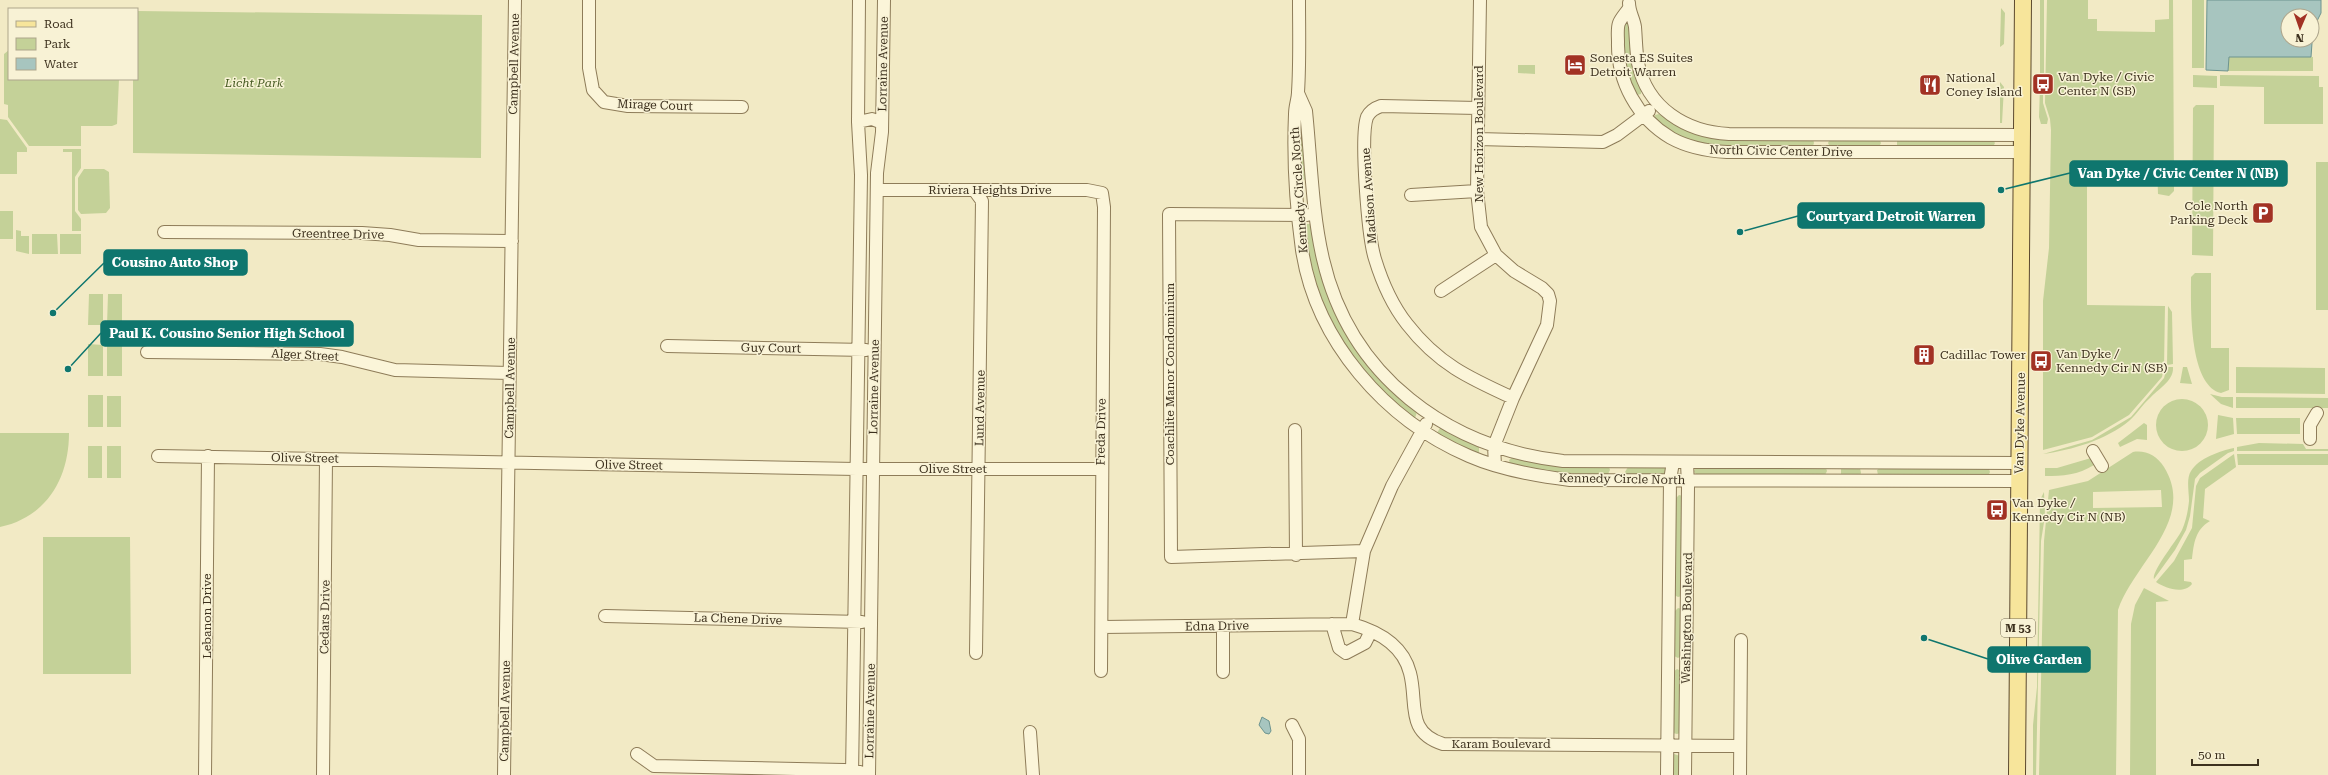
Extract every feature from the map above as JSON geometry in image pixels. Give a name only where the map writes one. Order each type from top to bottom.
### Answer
[{"type":"main road","name":"Van Dyke Avenue","points":[[2017,775],[2023,0]]},
{"type":"street","name":"Campbell Avenue","points":[[504,775],[515,0]]},
{"type":"street","name":"Mirage Court","points":[[589,0],[589,68],[593,90],[604,102],[628,106],[742,107]]},
{"type":"street","name":"Lorraine Avenue","points":[[852,774],[861,175],[858,122],[859,0]]},
{"type":"street","name":"Lorraine Avenue","points":[[869,774],[877,190],[882,123],[884,0]]},
{"type":"street","name":"Kennedy Circle North","points":[[1299,0],[1298,93],[1295,112],[1295,142],[1299,216],[1306,266],[1314,292],[1332,332],[1349,360],[1368,384],[1390,406],[1421,430],[1455,450],[1495,465],[1556,478],[1617,480],[2020,481]]},
{"type":"street","name":"New Horizon Boulevard","points":[[1480,0],[1477,191],[1481,227],[1496,255],[1514,271],[1542,288],[1548,294],[1550,301],[1547,325],[1513,398],[1494,446],[1495,465]]},
{"type":"street","name":"North Civic Center Drive","points":[[1629,4],[1635,25],[1641,73],[1650,94],[1658,104],[1682,124],[1703,132],[2021,135]]},
{"type":"street","name":"North Civic Center Drive","points":[[1629,4],[1618,24],[1619,63],[1625,86],[1643,115],[1671,138],[1692,147],[1712,151],[2021,152]]},
{"type":"street","name":"Kennedy Circle North","points":[[1298,93],[1306,111],[1323,259],[1329,282],[1346,322],[1361,347],[1380,371],[1400,392],[1432,416],[1458,431],[1494,446],[1550,459],[1617,462],[2020,463]]},
{"type":"street","points":[[1478,139],[1603,142],[1617,135],[1658,104]]},
{"type":"street","name":"Madison Avenue","points":[[1478,108],[1381,106],[1372,110],[1368,116],[1365,135],[1370,236],[1375,258],[1388,293],[1407,324],[1429,349],[1461,374],[1513,398]]},
{"type":"street","points":[[858,122],[872,119],[882,123]]},
{"type":"street","name":"Riviera Heights Drive","points":[[877,190],[1087,190],[1102,193]]},
{"type":"street","name":"Lund Avenue","points":[[974,190],[982,201],[976,653]]},
{"type":"street","points":[[1411,195],[1477,191]]},
{"type":"street","name":"Freda Drive","points":[[1101,671],[1101,469],[1104,207],[1102,193]]},
{"type":"street","name":"Coachlite Manor Condominium","points":[[1317,215],[1169,214],[1171,557],[1296,555],[1364,551]]},
{"type":"street","name":"Greentree Drive","points":[[164,232],[362,234],[390,235],[419,240],[512,241]]},
{"type":"street","points":[[1441,291],[1496,255]]},
{"type":"street","name":"Guy Court","points":[[667,346],[875,350]]},
{"type":"street","name":"Alger Street","points":[[147,352],[320,354],[342,357],[394,370],[509,373]]},
{"type":"street","points":[[2310,439],[2310,425],[2318,414]]},
{"type":"street","points":[[1352,624],[1364,551],[1392,486],[1421,430],[1432,416]]},
{"type":"street","points":[[1295,430],[1296,555]]},
{"type":"street","points":[[2093,451],[2102,466]]},
{"type":"street","name":"Olive Street","points":[[158,456],[856,469],[1101,469]]},
{"type":"street","name":"Lebanon Drive","points":[[205,775],[208,456]]},
{"type":"street","name":"Cedars Drive","points":[[323,775],[326,459]]},
{"type":"street","points":[[1617,462],[1617,480]]},
{"type":"street","name":"Washington Boulevard","points":[[1666,775],[1670,480],[1673,462]]},
{"type":"street","name":"Washington Boulevard","points":[[1685,775],[1687,462]]},
{"type":"street","points":[[1834,462],[1834,481]]},
{"type":"street","points":[[1869,462],[1869,480]]},
{"type":"street","name":"La Chene Drive","points":[[605,616],[871,623]]},
{"type":"street","points":[[1332,624],[1338,648],[1346,653],[1365,643],[1371,631]]},
{"type":"street","name":"Edna Drive","points":[[1102,627],[1352,624]]},
{"type":"street","name":"Karam Boulevard","points":[[1352,624],[1371,631],[1386,640],[1402,654],[1410,672],[1414,716],[1422,731],[1432,740],[1458,745],[1667,744],[1740,746]]},
{"type":"street","points":[[1223,626],[1223,672]]},
{"type":"street","points":[[1740,775],[1741,640]]},
{"type":"street","points":[[1292,724],[1299,740],[1299,775]]},
{"type":"street","points":[[1030,732],[1033,775]]},
{"type":"street","points":[[637,754],[654,766],[844,770],[852,774],[869,774]]},
{"type":"green space","points":[[2040,0],[2044,0],[2044,85],[2040,84]]},
{"type":"green space","points":[[2047,0],[2088,0],[2088,19],[2097,19],[2097,31],[2155,32],[2155,20],[2169,19],[2169,0],[2173,0],[2174,191],[2169,196],[2158,194],[2157,164],[2098,165],[2097,173],[2087,173],[2087,305],[2165,306],[2164,368],[2162,377],[2129,415],[2092,437],[2043,450],[2043,301],[2049,248],[2051,130],[2050,119],[2045,103]]},
{"type":"green space","points":[[2192,0],[2204,0],[2204,68],[2192,68]]},
{"type":"green space","points":[[2001,8],[2005,13],[2004,44],[2000,47]]},
{"type":"green space","name":"Licht Park","points":[[138,11],[482,15],[481,158],[133,153],[133,80],[138,80]]},
{"type":"green space","points":[[1629,23],[1636,78],[1641,90],[1641,94],[1637,95],[1624,68],[1623,24]]},
{"type":"green space","points":[[8,51],[8,80],[119,80],[117,124],[112,126],[81,126],[81,146],[29,146],[8,117],[8,105],[4,104],[4,54]]},
{"type":"green space","points":[[2228,57],[2313,57],[2313,71],[2228,71]]},
{"type":"green space","points":[[1518,65],[1535,65],[1535,74],[1518,73]]},
{"type":"green space","points":[[2193,75],[2217,76],[2217,88],[2193,87]]},
{"type":"green space","points":[[2220,75],[2319,76],[2319,87],[2323,87],[2323,124],[2264,124],[2264,87],[2220,86]]},
{"type":"green space","points":[[2000,82],[2004,87],[2002,123],[2000,123]]},
{"type":"green space","points":[[2040,87],[2043,87],[2043,103],[2048,119],[2047,124],[2041,124],[2039,117]]},
{"type":"green space","points":[[2196,105],[2214,105],[2213,256],[2192,255],[2193,108]]},
{"type":"green space","points":[[1301,112],[1308,181],[1301,177]]},
{"type":"green space","points":[[1659,114],[1684,130],[1705,137],[1813,139],[1814,143],[1813,146],[1707,146],[1676,136],[1654,119],[1655,115]]},
{"type":"green space","points":[[0,119],[7,120],[27,148],[27,152],[17,152],[17,174],[0,174]]},
{"type":"green space","points":[[1830,139],[1879,139],[1881,143],[1879,147],[1830,147],[1828,143]]},
{"type":"green space","points":[[1897,140],[1993,140],[1995,143],[1993,147],[1897,147]]},
{"type":"green space","points":[[63,149],[81,149],[81,168],[75,177],[75,211],[81,219],[81,231],[72,231],[72,152],[63,152]]},
{"type":"green space","points":[[2316,162],[2328,162],[2328,310],[2316,310]]},
{"type":"green space","points":[[84,169],[104,169],[109,172],[110,208],[106,213],[81,214],[78,210],[78,178]]},
{"type":"green space","points":[[0,211],[13,211],[13,239],[0,239]]},
{"type":"green space","points":[[1307,224],[1311,224],[1327,290],[1405,403],[1417,412],[1415,418],[1410,417],[1371,381],[1353,359],[1342,342],[1324,306],[1312,267],[1304,228]]},
{"type":"green space","points":[[16,230],[21,231],[21,236],[29,236],[29,254],[16,251]]},
{"type":"green space","points":[[32,234],[57,234],[58,254],[32,254]]},
{"type":"green space","points":[[60,234],[81,234],[81,254],[60,254]]},
{"type":"green space","points":[[2195,273],[2211,273],[2211,348],[2229,348],[2229,390],[2221,393],[2210,387],[2202,375],[2197,360],[2191,305],[2191,277]]},
{"type":"green space","points":[[89,294],[103,294],[103,325],[88,325]]},
{"type":"green space","points":[[108,294],[122,294],[122,325],[107,325]]},
{"type":"green space","points":[[2168,306],[2172,312],[2173,364],[2167,365]]},
{"type":"green space","points":[[88,344],[103,345],[103,376],[88,376]]},
{"type":"green space","points":[[107,345],[122,345],[122,376],[107,376]]},
{"type":"green space","points":[[2167,367],[2173,367],[2173,372],[2168,381],[2129,421],[2120,428],[2099,439],[2077,447],[2043,454],[2092,440],[2131,417],[2164,378]]},
{"type":"green space","points":[[2183,367],[2187,367],[2192,384],[2180,383]]},
{"type":"green space","points":[[2236,367],[2325,368],[2325,394],[2236,393]]},
{"type":"green space","points":[[2210,394],[2222,397],[2233,397],[2233,408],[2221,404]]},
{"type":"green space","points":[[88,395],[103,395],[103,427],[88,427]]},
{"type":"green space","points":[[107,396],[121,396],[121,427],[107,427]]},
{"type":"green space","points":[[2236,397],[2328,398],[2328,408],[2236,408]]},
{"type":"green space","points":[[2177,399],[2187,399],[2201,406],[2208,420],[2208,430],[2201,444],[2187,451],[2177,451],[2167,447],[2160,440],[2156,430],[2156,420],[2160,410],[2167,403]]},
{"type":"green space","points":[[2218,415],[2233,418],[2234,434],[2216,439]]},
{"type":"green space","points":[[2236,418],[2300,418],[2300,434],[2237,434]]},
{"type":"green space","points":[[2144,423],[2147,425],[2147,440],[2137,439],[2120,447],[2118,443]]},
{"type":"green space","points":[[1440,428],[1479,446],[1478,454],[1437,433]]},
{"type":"green space","points":[[0,433],[69,433],[65,465],[60,480],[52,493],[42,505],[31,514],[16,522],[0,527]]},
{"type":"green space","points":[[2259,443],[2303,444],[2306,449],[2328,449],[2328,451],[2237,451],[2237,447]]},
{"type":"green space","points":[[88,446],[102,446],[102,478],[88,478]]},
{"type":"green space","points":[[107,446],[121,446],[121,478],[107,478]]},
{"type":"green space","points":[[2234,448],[2234,451],[2228,453],[2200,473],[2195,479],[2190,516],[2186,530],[2175,550],[2154,579],[2156,570],[2185,523],[2189,505],[2189,474],[2199,462],[2204,459],[2216,453]]},
{"type":"green space","points":[[2133,452],[2147,453],[2155,457],[2164,467],[2172,486],[2173,505],[2168,523],[2159,541],[2136,576],[2118,610],[2116,775],[2039,775],[2044,541],[2049,490],[2088,481]],"holes":[[[2161,490],[2162,507],[2093,508],[2093,492]]]},
{"type":"green space","points":[[2234,454],[2236,467],[2205,489],[2203,518],[2210,521],[2201,528],[2196,537],[2192,559],[2184,560],[2184,581],[2191,582],[2192,584],[2179,590],[2169,588],[2156,582],[2174,561],[2192,528],[2196,486],[2200,478]]},
{"type":"green space","points":[[2237,454],[2328,454],[2328,465],[2238,465]]},
{"type":"green space","points":[[1513,457],[1609,467],[1610,470],[1608,474],[1583,474],[1547,471],[1510,464],[1509,460]]},
{"type":"green space","points":[[2091,458],[2094,465],[2082,471],[2064,475],[2045,476],[2045,468],[2057,468]]},
{"type":"green space","points":[[1628,467],[1665,467],[1666,469],[1665,475],[1628,475],[1625,472]]},
{"type":"green space","points":[[1881,467],[1989,469],[1990,472],[1988,476],[1878,475],[1877,470]]},
{"type":"green space","points":[[1695,468],[1826,468],[1827,471],[1825,475],[1697,475],[1694,472]]},
{"type":"green space","points":[[1841,468],[1860,468],[1861,473],[1860,475],[1841,475]]},
{"type":"green space","points":[[2044,492],[2045,516],[2041,541],[2036,775],[2033,775],[2033,725],[2037,687],[2040,500]]},
{"type":"green space","points":[[1679,495],[1683,496],[1682,596],[1678,597],[1674,595],[1675,499]]},
{"type":"green space","points":[[43,537],[130,537],[131,674],[43,674]]},
{"type":"green space","points":[[2144,588],[2169,601],[2156,602],[2156,775],[2130,775],[2131,624],[2135,605]]},
{"type":"green space","points":[[1678,608],[1682,609],[1681,656],[1678,658],[1674,656],[1674,612]]},
{"type":"green space","points":[[1677,669],[1681,671],[1680,733],[1677,734],[1673,733],[1673,672]]},
{"type":"green space","points":[[1674,754],[1680,756],[1680,775],[1672,775]]},
{"type":"water","points":[[2207,0],[2321,0],[2320,15],[2320,8],[2280,8],[2280,48],[2312,48],[2311,57],[2229,57],[2228,71],[2206,70]]},
{"type":"water","points":[[1262,717],[1269,721],[1271,731],[1269,734],[1265,733],[1259,725]]},
{"type":"place","name":"Sonesta ES Suites Detroit Warren","points":[[1575,65]]},
{"type":"place","name":"Van Dyke / Civic Center N (SB)","points":[[2043,84]]},
{"type":"place","name":"National Coney Island","points":[[1930,85]]},
{"type":"place","name":"Van Dyke / Civic Center N (NB)","points":[[2001,190]]},
{"type":"place","name":"Cole North Parking Deck","points":[[2263,213]]},
{"type":"place","name":"Courtyard Detroit Warren","points":[[1740,232]]},
{"type":"place","name":"Cousino Auto Shop","points":[[53,313]]},
{"type":"place","name":"Cadillac Tower","points":[[1924,355]]},
{"type":"place","name":"Van Dyke / Kennedy Cir N (SB)","points":[[2041,361]]},
{"type":"place","name":"Paul K. Cousino Senior High School","points":[[68,369]]},
{"type":"place","name":"Van Dyke / Kennedy Cir N (NB)","points":[[1997,510]]},
{"type":"place","name":"Olive Garden","points":[[1924,638]]}]
